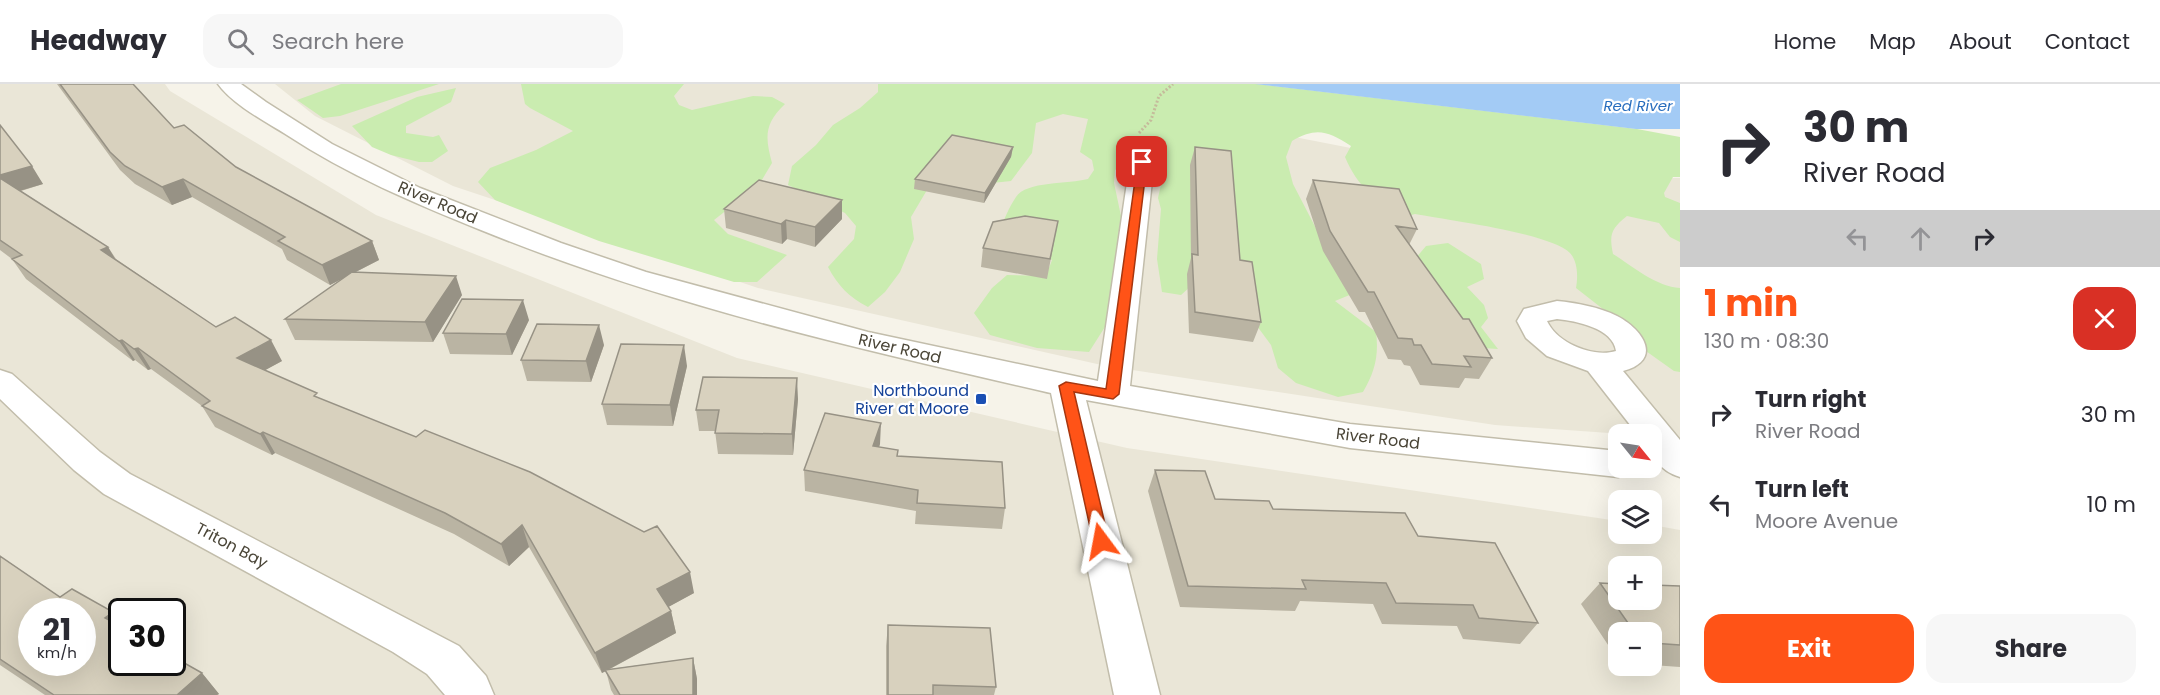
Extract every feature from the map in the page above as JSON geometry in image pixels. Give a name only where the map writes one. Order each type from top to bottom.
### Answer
[{"type":"street","name":"River Road","points":[[228,84],[258,107],[324,148],[411,193],[551,249],[636,278],[754,311],[866,341],[1066,386],[1350,436],[1608,463]]},
{"type":"street","points":[[1113,394],[1142,162]]},
{"type":"street","points":[[1598,362],[1680,464]]},
{"type":"street","name":"Triton Bay","points":[[0,381],[87,461],[117,484],[408,639],[443,660],[471,695]]},
{"type":"street","points":[[1066,386],[1137,695]]},
{"type":"street","points":[[1662,468],[1680,470]]},
{"type":"path","points":[[1142,162],[1124,152],[1127,141],[1150,124],[1160,93],[1173,84]]},
{"type":"shaded area","points":[[0,84],[165,84],[170,91],[376,215],[737,358],[1127,448],[1608,520],[1608,544],[1662,544],[1662,527],[1680,530],[1680,695],[0,695]]},
{"type":"shaded area","points":[[275,84],[1022,84],[1510,179],[1680,178],[1680,438],[1662,437],[1662,424],[1608,424],[1608,433],[1495,425],[1106,366],[758,288],[453,186],[315,116]]},
{"type":"green space","points":[[341,84],[439,84],[340,116],[323,118],[297,100]]},
{"type":"green space","points":[[521,84],[684,84],[674,96],[679,105],[692,110],[753,96],[772,97],[785,104],[773,118],[768,131],[768,146],[772,163],[753,195],[737,202],[714,220],[728,234],[787,255],[757,282],[734,282],[599,241],[495,200],[478,182],[490,168],[536,150],[573,131],[525,104]]},
{"type":"green space","points":[[878,84],[1257,84],[1637,129],[1680,137],[1680,177],[1673,177],[1664,193],[1665,197],[1680,203],[1680,242],[1670,237],[1659,223],[1627,216],[1614,228],[1611,241],[1613,254],[1636,270],[1663,284],[1680,288],[1680,372],[1674,371],[1636,344],[1608,313],[1576,288],[1577,270],[1570,253],[1542,239],[1521,233],[1415,214],[1404,217],[1377,200],[1355,177],[1345,157],[1351,146],[1328,134],[1315,132],[1292,141],[1286,157],[1293,184],[1321,238],[1410,265],[1426,246],[1448,243],[1481,264],[1484,279],[1467,287],[1484,305],[1488,318],[1481,327],[1498,349],[1483,348],[1352,294],[1335,301],[1376,332],[1375,363],[1363,392],[1338,397],[1296,383],[1278,368],[1271,345],[1257,326],[1192,285],[1181,295],[1162,292],[1157,259],[1161,209],[1158,198],[1165,167],[1145,158],[1135,160],[1115,170],[1114,183],[1121,216],[1114,265],[1118,276],[1110,319],[1089,352],[1037,348],[990,335],[974,313],[992,288],[1007,275],[1046,276],[1052,260],[999,232],[1013,201],[1021,192],[1029,188],[1088,179],[1094,170],[1092,160],[1080,152],[1088,119],[1063,114],[1036,123],[1032,153],[1011,181],[927,190],[911,217],[914,239],[900,272],[885,292],[868,307],[845,290],[828,267],[854,239],[856,226],[845,213],[788,185],[792,166],[816,145],[833,125],[860,108],[878,92]]},
{"type":"green space","points":[[456,88],[451,102],[406,126],[406,133],[433,137],[439,135],[448,151],[432,162],[419,162],[391,155],[372,147],[352,126],[417,97]]},
{"type":"water","name":"Red River","points":[[1255,84],[1680,84],[1680,129],[1636,129]]},
{"type":"building","points":[[60,84],[133,84],[174,128],[184,125],[236,167],[372,241],[322,265],[278,241],[285,237],[183,179],[162,187],[125,166],[110,152]]},
{"type":"building","points":[[0,125],[32,166],[0,175]]},
{"type":"building","points":[[952,135],[1013,147],[985,193],[915,179]]},
{"type":"building","points":[[1195,147],[1231,151],[1240,260],[1252,262],[1261,322],[1195,312],[1192,254],[1198,255]]},
{"type":"building","points":[[0,178],[108,247],[101,250],[216,327],[235,317],[271,340],[237,358],[317,393],[314,396],[416,437],[425,430],[530,472],[644,532],[657,526],[690,572],[657,589],[671,611],[595,653],[522,525],[501,544],[445,513],[263,432],[260,434],[202,406],[210,401],[138,348],[134,349],[122,340],[119,341],[12,259],[22,255],[0,240]]},
{"type":"building","points":[[759,180],[842,200],[815,227],[786,220],[781,224],[724,209]]},
{"type":"building","points":[[1313,180],[1399,189],[1417,229],[1396,226],[1463,319],[1469,319],[1492,358],[1464,356],[1471,367],[1432,364],[1421,345],[1414,345],[1412,339],[1398,338],[1374,292],[1368,292],[1330,231]]},
{"type":"building","points":[[1025,216],[1058,221],[1050,259],[983,248],[993,222]]},
{"type":"building","points":[[352,272],[456,276],[425,322],[285,319]]},
{"type":"building","points":[[462,299],[523,300],[506,334],[443,333]]},
{"type":"building","points":[[537,324],[599,325],[586,361],[521,360]]},
{"type":"building","points":[[621,344],[684,345],[670,405],[602,404]]},
{"type":"building","points":[[703,377],[797,378],[792,434],[715,433],[719,410],[696,410]]},
{"type":"building","points":[[825,413],[881,423],[873,446],[898,450],[897,456],[1002,462],[1005,508],[917,503],[918,490],[804,470]]},
{"type":"building","points":[[1155,470],[1205,471],[1215,499],[1269,501],[1273,509],[1405,513],[1418,536],[1495,543],[1538,623],[1479,618],[1473,605],[1396,603],[1386,583],[1302,580],[1306,589],[1188,586]]},
{"type":"building","points":[[0,556],[60,597],[72,589],[88,598],[18,598],[18,671],[0,659]]},
{"type":"building","points":[[1600,583],[1608,583],[1608,594]]},
{"type":"building","points":[[1662,585],[1680,586],[1680,645],[1662,644],[1662,622],[1627,622],[1619,610],[1662,610]]},
{"type":"building","points":[[96,602],[108,609],[108,616],[105,618],[108,620],[108,676],[186,676],[186,664],[202,673],[177,695],[54,695],[26,676],[96,676]]},
{"type":"building","points":[[888,625],[990,628],[996,687],[933,685],[933,695],[888,695]]},
{"type":"building","points":[[693,658],[693,695],[620,695],[605,670]]},
{"type":"place","name":"Northbound River at Moore","points":[[981,399]]},
{"type":"route","points":[[1101,541],[1066,386],[1113,394],[1142,162]]}]
